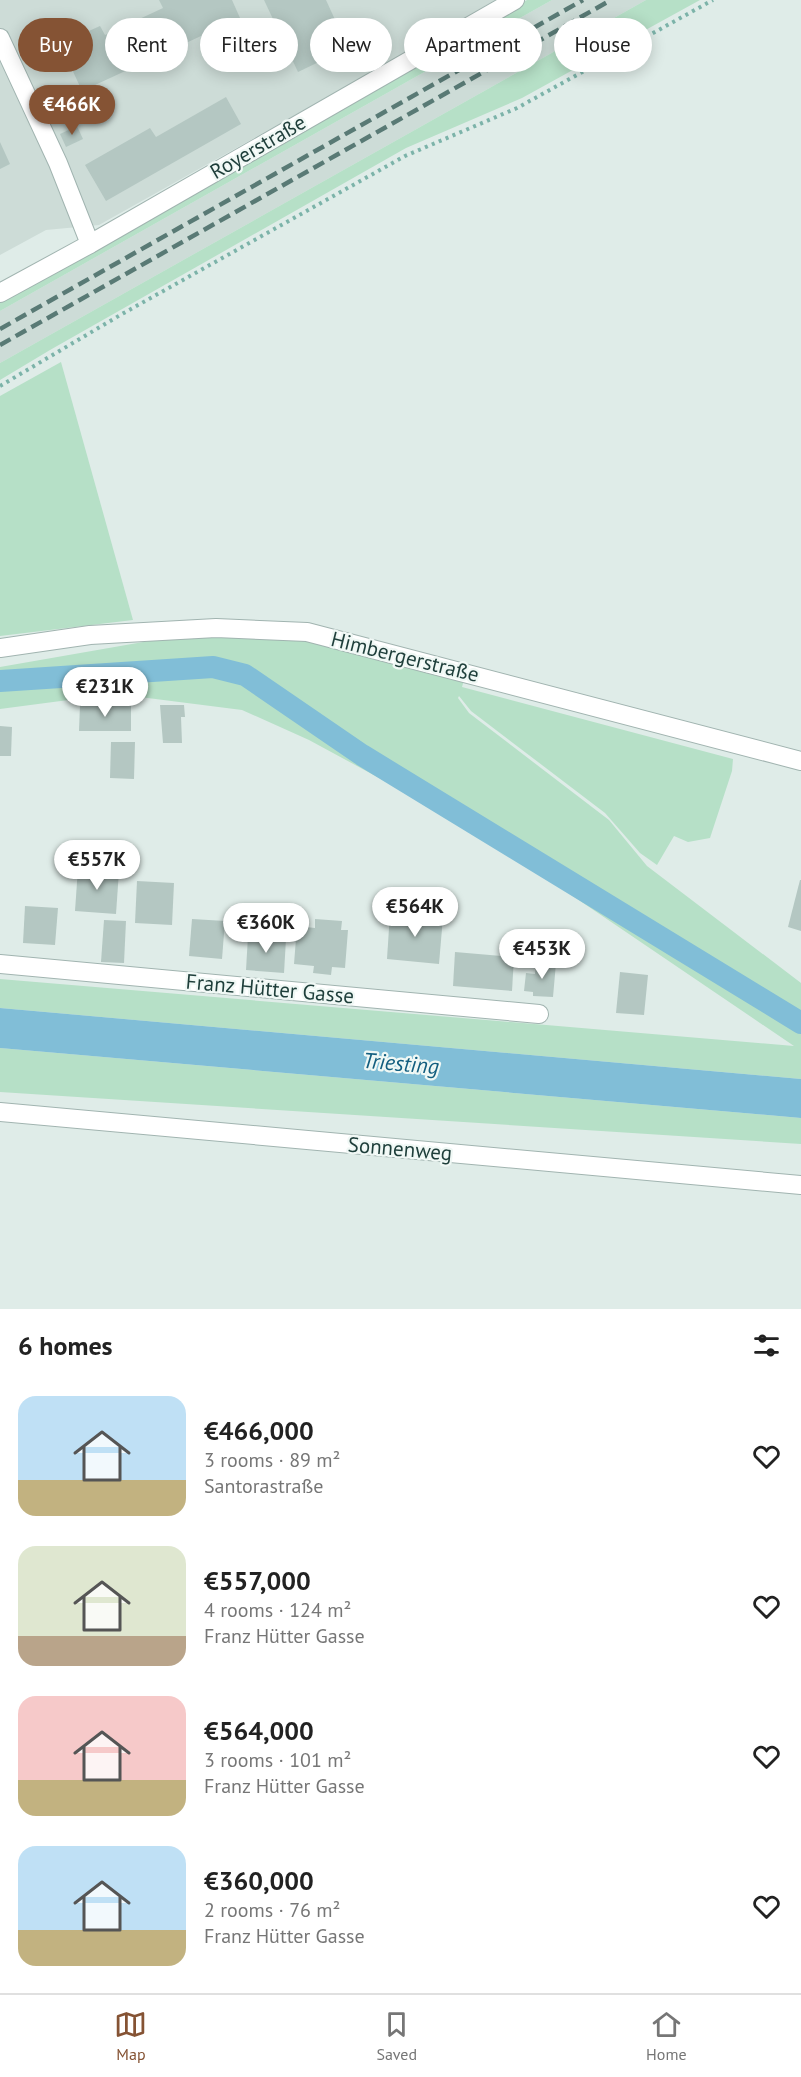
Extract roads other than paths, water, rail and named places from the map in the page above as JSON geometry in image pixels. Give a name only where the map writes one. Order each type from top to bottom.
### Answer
[{"type":"street","name":"Royerstraße","points":[[0,293],[90,244],[515,0]]},
{"type":"street","points":[[0,38],[58,163],[90,244]]},
{"type":"street","name":"Himbergerstraße","points":[[0,648],[90,635],[216,628],[307,632],[801,761]]},
{"type":"street","name":"Franz Hütter Gasse","points":[[0,964],[539,1014]]},
{"type":"street","name":"Sonnenweg","points":[[0,1112],[801,1185]]},
{"type":"water","name":"Triesting","points":[[0,1008],[801,1079],[801,1118],[0,1048]]},
{"type":"waterway","points":[[0,681],[213,667],[245,675],[362,755],[801,1023]]},
{"type":"railway","points":[[0,329],[583,0]]},
{"type":"railway","points":[[0,345],[611,0]]}]
